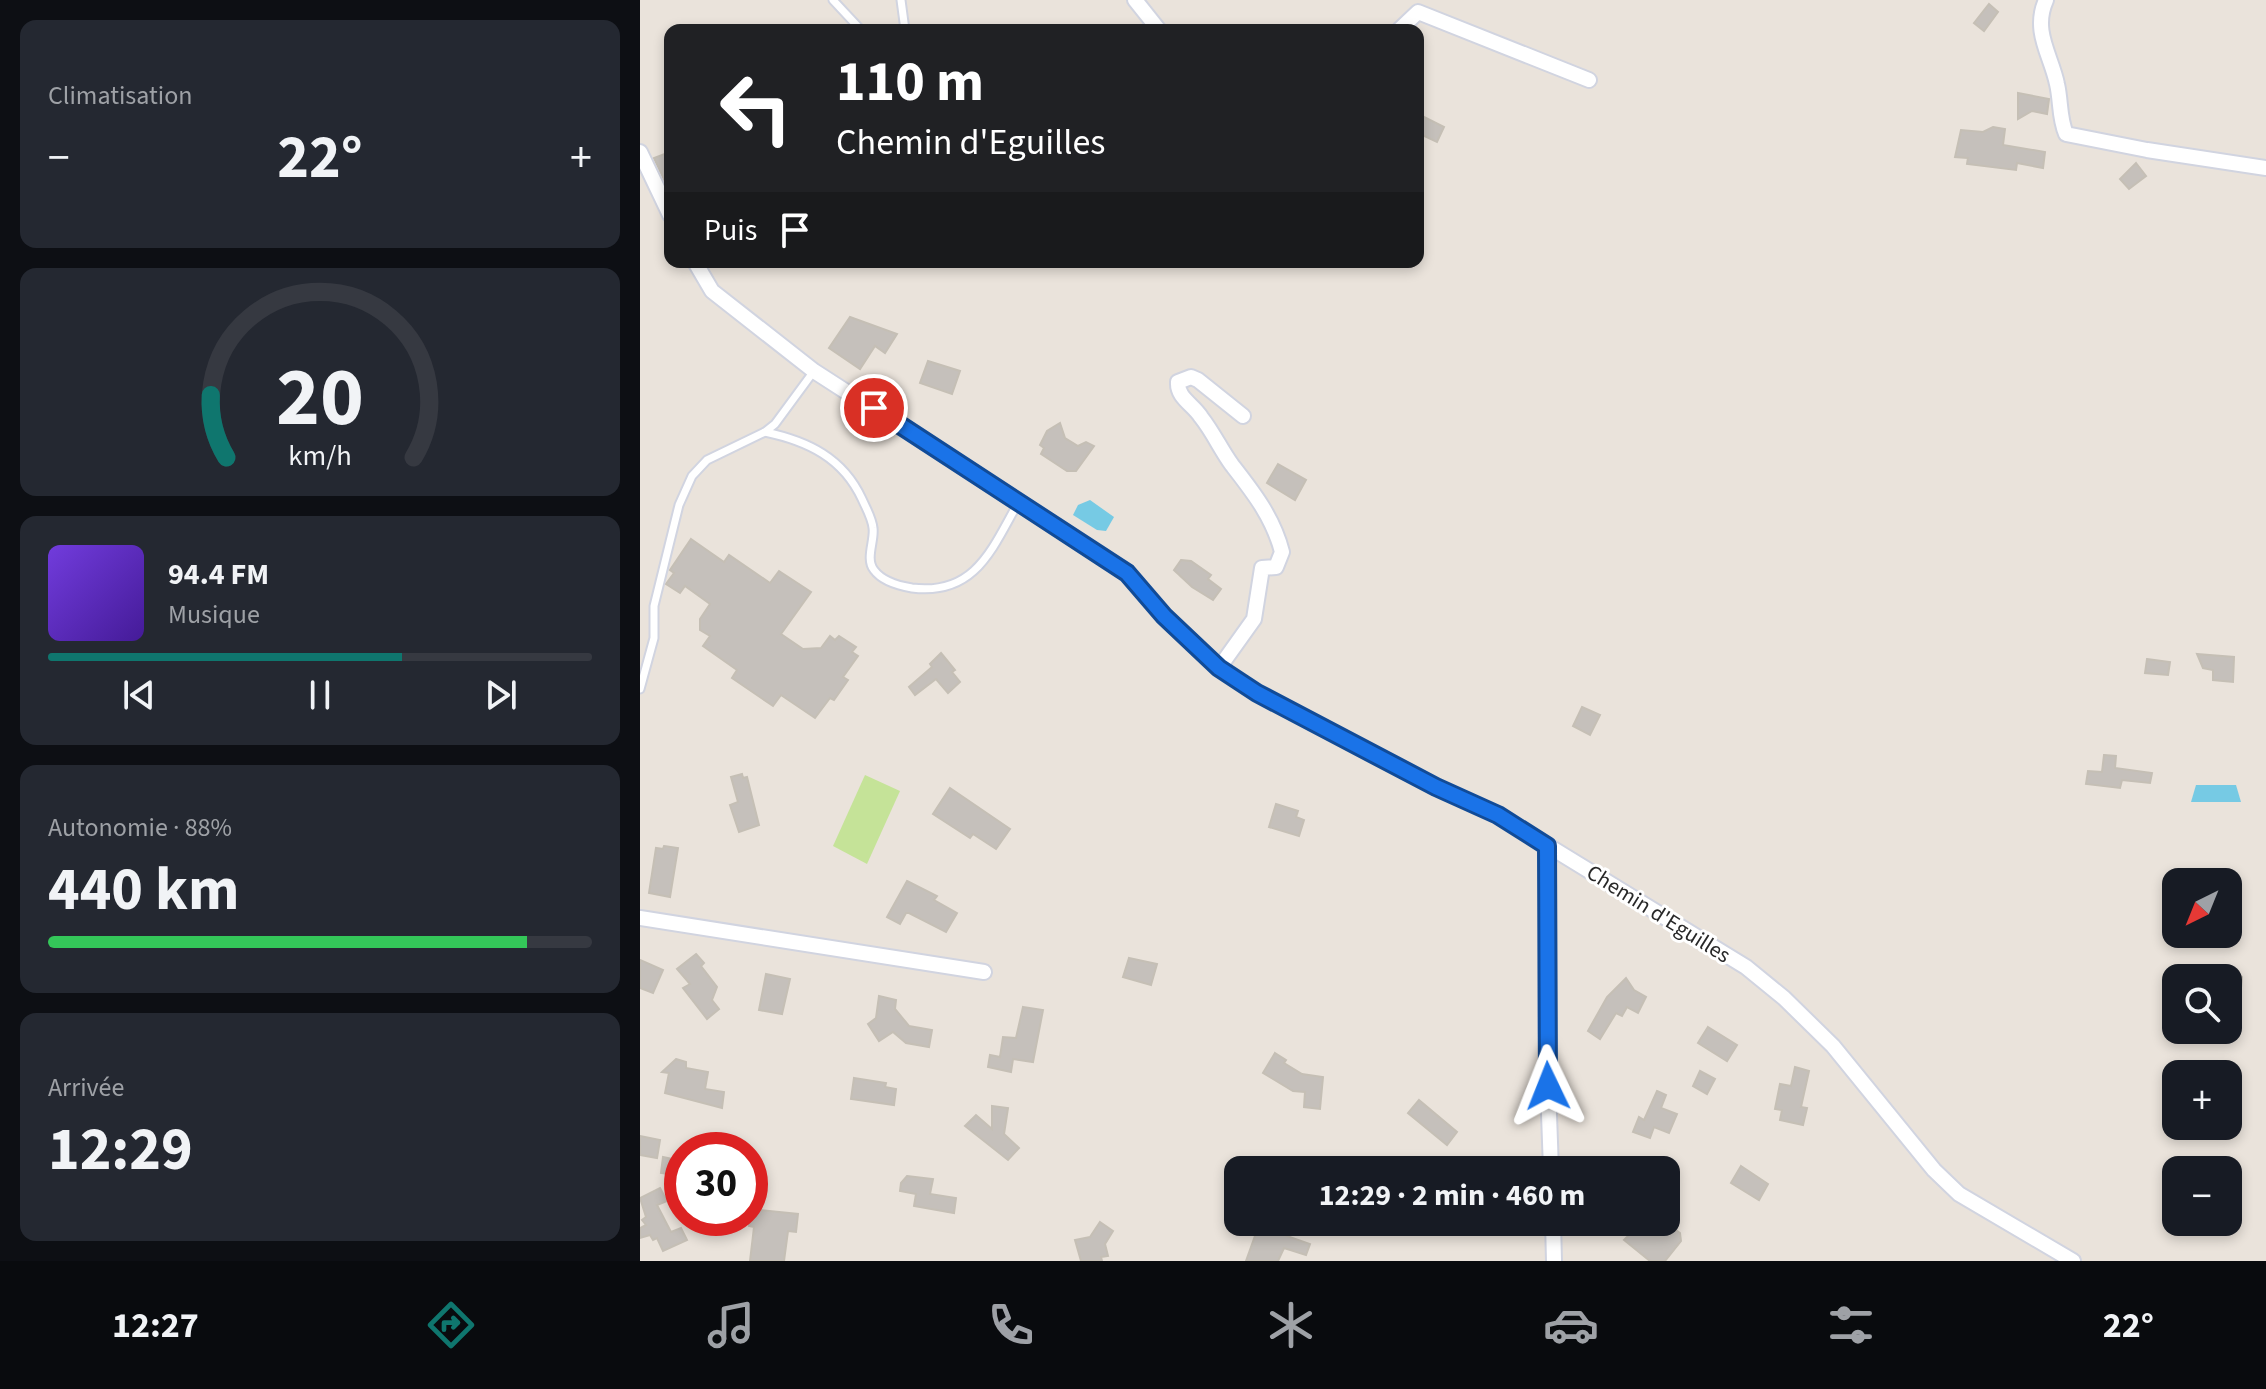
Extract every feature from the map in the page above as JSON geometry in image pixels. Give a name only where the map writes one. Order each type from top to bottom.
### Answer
[{"type":"street","points":[[1135,0],[1154,24]]},
{"type":"street","points":[[2046,0],[2041,11],[2041,34],[2045,54],[2054,71],[2066,134],[2266,168]]},
{"type":"street","points":[[1405,24],[1418,12],[1589,80]]},
{"type":"street","points":[[640,152],[664,202]]},
{"type":"street","name":"Chemin d'Eguilles","points":[[699,268],[712,291],[814,371],[1127,573],[1164,616],[1219,668],[1311,723],[1498,815],[1601,875],[1746,967],[1833,1046],[1934,1170],[1959,1194],[2073,1261]]},
{"type":"street","points":[[1219,668],[1254,619],[1262,568],[1276,567],[1282,552],[1254,491],[1231,463],[1194,407],[1182,398],[1177,390],[1178,382],[1191,377],[1198,380],[1243,416]]},
{"type":"street","points":[[1547,846],[1546,1030],[1550,1156]]},
{"type":"street","points":[[640,918],[984,972]]},
{"type":"street","points":[[1553,1236],[1554,1261]]},
{"type":"lane","points":[[833,0],[855,24]]},
{"type":"lane","points":[[901,0],[904,24]]},
{"type":"lane","points":[[640,689],[654,638],[654,606],[679,505],[692,476],[707,460],[765,432],[784,413],[814,371]]},
{"type":"lane","points":[[765,432],[814,447],[837,462],[860,494],[874,528],[870,562],[874,570],[902,586],[936,590],[967,578],[983,561],[1019,501]]},
{"type":"green space","points":[[865,775],[900,791],[867,864],[833,846]]},
{"type":"water","points":[[1090,500],[1114,517],[1106,531],[1097,530],[1073,515],[1078,505]]},
{"type":"water","points":[[2196,785],[2236,785],[2241,802],[2191,802]]},
{"type":"building","points":[[1989,4],[1998,12],[1984,31],[1974,23]]},
{"type":"building","points":[[2018,93],[2049,99],[2047,114],[2032,111],[2018,119]]},
{"type":"building","points":[[1424,117],[1444,127],[1437,142],[1424,136]]},
{"type":"building","points":[[1993,127],[2005,129],[2003,145],[2045,152],[2043,168],[2017,163],[2016,170],[1967,164],[1968,158],[1955,157],[1961,130],[1983,132]]},
{"type":"building","points":[[664,154],[664,179],[654,158]]},
{"type":"building","points":[[2136,163],[2146,176],[2129,189],[2120,179]]},
{"type":"building","points":[[850,317],[897,334],[885,353],[875,346],[860,369],[829,348]]},
{"type":"building","points":[[928,361],[960,371],[952,394],[920,383]]},
{"type":"building","points":[[1060,423],[1065,438],[1078,446],[1086,442],[1094,446],[1076,471],[1067,471],[1041,454],[1044,448],[1040,445],[1047,431]]},
{"type":"building","points":[[1278,464],[1306,480],[1295,500],[1267,483]]},
{"type":"building","points":[[691,539],[724,562],[729,555],[770,583],[779,571],[811,592],[781,634],[803,649],[821,648],[830,636],[835,640],[839,636],[856,647],[852,652],[858,656],[843,677],[848,680],[834,700],[830,698],[815,718],[781,695],[773,706],[732,678],[737,670],[703,646],[710,636],[700,630],[700,619],[710,604],[685,586],[680,593],[666,584],[674,573],[670,570]]},
{"type":"building","points":[[1181,560],[1191,561],[1211,575],[1208,579],[1221,589],[1213,600],[1192,587],[1174,570]]},
{"type":"building","points":[[941,653],[960,682],[948,693],[936,679],[915,695],[909,687],[932,667],[930,664]]},
{"type":"building","points":[[2197,654],[2234,657],[2233,682],[2213,680],[2213,670],[2203,668]]},
{"type":"building","points":[[2147,659],[2170,662],[2168,675],[2145,673]]},
{"type":"building","points":[[1582,707],[1600,715],[1590,735],[1573,726]]},
{"type":"building","points":[[2104,755],[2116,756],[2115,768],[2152,773],[2150,783],[2122,780],[2120,788],[2086,784],[2088,771],[2102,772]]},
{"type":"building","points":[[742,774],[743,778],[747,777],[759,825],[739,832],[730,805],[738,802],[731,777]]},
{"type":"building","points":[[950,788],[1010,829],[996,849],[973,834],[970,838],[933,814]]},
{"type":"building","points":[[1276,804],[1298,811],[1296,817],[1304,820],[1299,836],[1269,827]]},
{"type":"building","points":[[664,846],[678,848],[670,897],[649,893],[656,848],[663,849]]},
{"type":"building","points":[[907,881],[937,896],[934,900],[957,913],[946,932],[909,913],[900,924],[887,917]]},
{"type":"building","points":[[696,954],[717,987],[712,1000],[719,1009],[707,1019],[683,988],[690,984],[677,969]]},
{"type":"building","points":[[1129,958],[1157,964],[1151,985],[1123,977]]},
{"type":"building","points":[[640,960],[663,970],[653,993],[640,988]]},
{"type":"building","points":[[766,974],[790,979],[782,1014],[759,1010]]},
{"type":"building","points":[[1626,978],[1634,990],[1646,997],[1638,1013],[1627,1007],[1622,1016],[1616,1013],[1600,1039],[1588,1031],[1607,997]]},
{"type":"building","points":[[879,996],[896,1000],[895,1009],[909,1026],[932,1030],[929,1047],[906,1043],[893,1032],[879,1041],[868,1024],[876,1018]]},
{"type":"building","points":[[1023,1007],[1043,1010],[1033,1062],[1013,1059],[1011,1072],[988,1067],[990,1055],[1000,1057],[1003,1037],[1016,1038]]},
{"type":"building","points":[[1708,1027],[1737,1045],[1727,1061],[1698,1043]]},
{"type":"building","points":[[1275,1053],[1302,1074],[1323,1077],[1320,1109],[1304,1107],[1305,1092],[1293,1091],[1263,1073]]},
{"type":"building","points":[[676,1059],[686,1062],[686,1068],[708,1072],[705,1089],[724,1092],[722,1108],[665,1093],[669,1073],[662,1072]]},
{"type":"building","points":[[1795,1067],[1809,1071],[1801,1107],[1807,1108],[1803,1125],[1780,1120],[1782,1110],[1775,1109],[1780,1084],[1791,1086]]},
{"type":"building","points":[[1700,1071],[1715,1079],[1707,1094],[1693,1086]]},
{"type":"building","points":[[854,1078],[886,1083],[885,1087],[896,1089],[894,1105],[851,1099]]},
{"type":"building","points":[[1657,1091],[1666,1095],[1661,1108],[1677,1114],[1669,1133],[1654,1127],[1650,1138],[1633,1132],[1639,1117],[1644,1120]]},
{"type":"building","points":[[1419,1100],[1457,1132],[1447,1145],[1408,1113]]},
{"type":"building","points":[[992,1106],[1008,1108],[1004,1134],[1019,1148],[1008,1160],[965,1126],[976,1115],[992,1129]]},
{"type":"building","points":[[640,1136],[660,1140],[657,1158],[640,1155]]},
{"type":"building","points":[[1741,1166],[1768,1184],[1759,1200],[1731,1183]]},
{"type":"building","points":[[907,1176],[933,1179],[930,1194],[956,1198],[954,1213],[914,1206],[916,1194],[900,1191],[901,1183]]},
{"type":"building","points":[[660,1188],[664,1202],[657,1205],[664,1218],[664,1236],[685,1236],[687,1240],[663,1251],[657,1238],[653,1240],[650,1235],[640,1238],[640,1228],[646,1225],[642,1220],[646,1217],[640,1198]]},
{"type":"building","points":[[768,1211],[798,1214],[796,1232],[788,1231],[784,1261],[750,1261],[753,1236],[768,1236]]},
{"type":"building","points":[[1100,1222],[1113,1231],[1105,1244],[1108,1256],[1101,1257],[1102,1261],[1081,1261],[1075,1240],[1090,1237]]},
{"type":"building","points":[[1680,1233],[1681,1241],[1665,1261],[1650,1261],[1624,1240],[1628,1236],[1680,1236]]},
{"type":"building","points":[[1255,1236],[1287,1236],[1310,1244],[1306,1255],[1284,1248],[1278,1261],[1246,1261]]},
{"type":"route","points":[[874,408],[1127,573],[1164,616],[1219,668],[1257,693],[1436,787],[1498,815],[1547,846],[1548,1086]]}]
